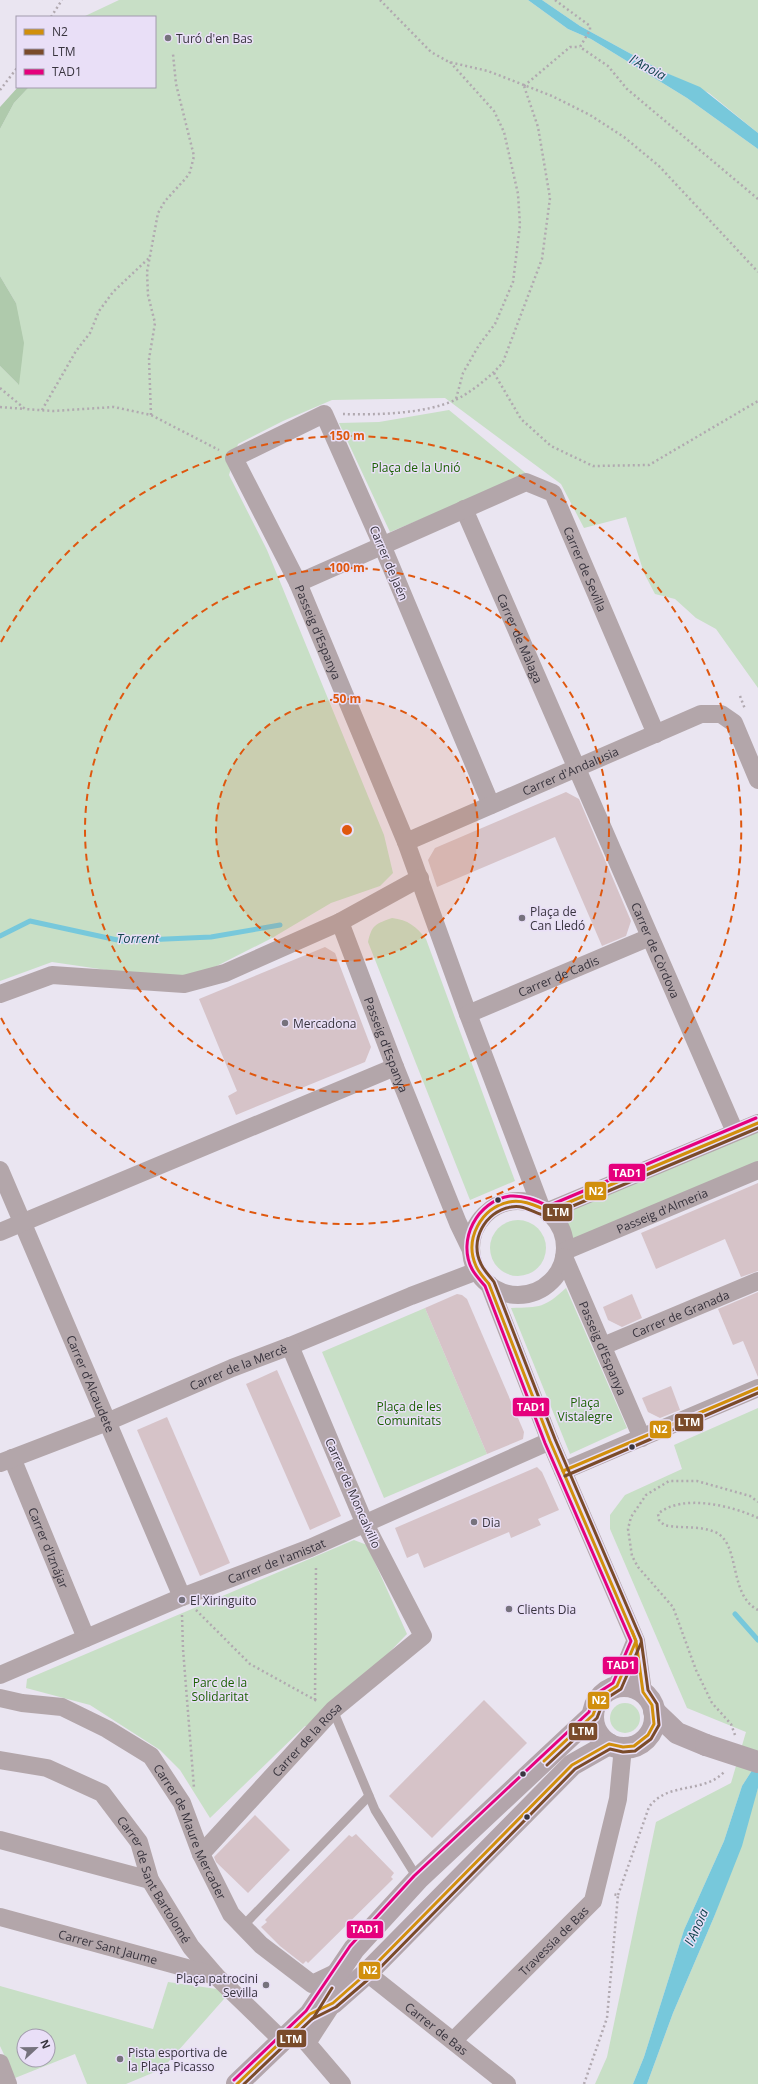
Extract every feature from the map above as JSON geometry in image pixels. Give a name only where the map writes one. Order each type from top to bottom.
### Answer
[{"type":"street","points":[[234,458],[324,414]]},
{"type":"street","name":"Carrer de Jaén","points":[[324,414],[382,546],[490,805]]},
{"type":"street","name":"Passeig d'Espanya","points":[[234,458],[298,583],[406,842],[468,1014],[545,1209],[558,1223],[564,1236],[564,1254],[642,1438]]},
{"type":"street","name":"Carrer de Sevilla","points":[[298,583],[526,482],[553,493],[656,734]]},
{"type":"street","name":"Carrer de Màlaga","points":[[464,509],[576,769]]},
{"type":"street","name":"Carrer d'Andalusia","points":[[406,842],[701,714],[721,714],[734,723],[758,780]]},
{"type":"street","name":"Carrer de Còrdova","points":[[576,769],[735,1132]]},
{"type":"street","points":[[0,994],[52,975],[184,984],[225,973],[340,922],[420,878]]},
{"type":"street","name":"Passeig d'Espanya","points":[[340,922],[395,1066],[458,1223],[483,1278],[550,1441],[636,1641],[648,1701]]},
{"type":"street","name":"Carrer de Cadis","points":[[468,1014],[650,937]]},
{"type":"street","points":[[0,1232],[395,1066]]},
{"type":"street","points":[[545,1209],[758,1123]]},
{"type":"street","name":"Carrer d'Alcaudete","points":[[0,1170],[182,1597]]},
{"type":"street","name":"Passeig d'Almeria","points":[[564,1254],[758,1170]]},
{"type":"street","name":"Passeig d'Espanya","points":[[471,1250],[472,1236],[478,1222],[487,1212],[499,1204],[513,1201],[528,1201],[545,1209]]},
{"type":"street","points":[[483,1278],[508,1293],[518,1295],[534,1292],[548,1284],[558,1272],[564,1254]]},
{"type":"street","name":"Carrer de la Mercè","points":[[6,1460],[107,1422],[232,1368],[290,1346],[411,1296],[483,1278]]},
{"type":"street","name":"Carrer de Granada","points":[[603,1346],[758,1281]]},
{"type":"street","name":"Carrer de Moncalvillo","points":[[290,1346],[364,1522],[423,1636]]},
{"type":"street","points":[[563,1471],[758,1388]]},
{"type":"street","name":"Carrer de l'amistat","points":[[0,1675],[182,1597],[316,1544],[550,1441]]},
{"type":"street","name":"Carrer d'Iznájar","points":[[6,1460],[86,1638]]},
{"type":"street","name":"Carrer de la Rosa","points":[[201,1854],[333,1710],[423,1636]]},
{"type":"street","points":[[237,2084],[310,2014],[335,1973],[354,1949],[418,1879],[593,1715],[600,1697],[616,1686],[636,1641]]},
{"type":"street","points":[[616,1686],[630,1686],[648,1701],[677,1733],[706,1745],[758,1762]]},
{"type":"street","name":"Carrer de Maure Mercader","points":[[0,1698],[22,1703],[62,1707],[107,1728],[152,1756],[182,1803],[201,1854],[231,1914],[261,1945],[312,1984],[335,1973]]},
{"type":"street","points":[[342,2084],[307,2043],[333,2003],[366,1973],[572,1765],[616,1746],[634,1746],[648,1736],[654,1724],[648,1701]]},
{"type":"street","points":[[593,1715],[597,1731],[616,1746]]},
{"type":"street","points":[[643,1740],[675,1741],[706,1745]]},
{"type":"street","name":"Travessia de Bas","points":[[453,2040],[593,1901],[618,1799],[616,1746]]},
{"type":"street","name":"Carrer de Sant Bartolomé","points":[[0,1760],[47,1768],[102,1793],[139,1842],[150,1880],[191,1946],[216,1976],[283,2041]]},
{"type":"street","points":[[0,1840],[150,1880]]},
{"type":"street","name":"Carrer Sant Jaume","points":[[0,1917],[216,1976]]},
{"type":"street","name":"Carrer de Bas","points":[[366,1973],[507,2084]]},
{"type":"street","points":[[310,2014],[333,2003]]},
{"type":"street","points":[[0,2063],[8,2084]]},
{"type":"lane","points":[[333,1710],[375,1810],[418,1879]]},
{"type":"lane","points":[[243,1926],[369,1796]]},
{"type":"path","points":[[52,16],[62,0]]},
{"type":"path","points":[[380,0],[431,52],[449,62],[488,71],[552,96],[590,115],[643,151],[758,272]]},
{"type":"path","points":[[555,0],[590,26],[590,30],[581,46]]},
{"type":"path","points":[[524,86],[570,47],[581,46],[608,66],[627,89],[758,199]]},
{"type":"path","points":[[151,415],[149,359],[155,323],[146,280],[149,258],[158,213],[165,201],[190,172],[194,156],[176,84],[173,54]]},
{"type":"path","points":[[449,62],[494,111],[504,132],[518,194],[520,225],[512,282],[495,324],[479,345],[463,373],[456,400]]},
{"type":"path","points":[[0,90],[16,69]]},
{"type":"path","points":[[324,414],[379,416],[426,408],[456,400],[494,372],[503,362],[542,259],[550,198],[538,127],[524,86]]},
{"type":"path","points":[[42,410],[76,351],[90,333],[99,311],[113,292],[149,258]]},
{"type":"path","points":[[494,372],[521,419],[551,446],[593,466],[650,465],[758,401]]},
{"type":"path","points":[[0,388],[25,409]]},
{"type":"path","points":[[0,407],[42,410],[114,407],[151,415],[234,458]]},
{"type":"path","points":[[736,1738],[731,1724],[712,1703],[696,1670],[673,1607],[638,1567],[632,1556],[628,1529],[631,1517],[646,1495],[669,1481],[697,1481],[750,1496],[758,1502]]},
{"type":"path","points":[[758,1518],[729,1508],[697,1503],[676,1506],[663,1510],[658,1514],[659,1520],[664,1525],[700,1528],[721,1536],[728,1548],[742,1594],[750,1604],[758,1610]]},
{"type":"path","points":[[315,1700],[316,1544]]},
{"type":"path","points":[[182,1597],[250,1664],[333,1710]]},
{"type":"path","points":[[182,1597],[183,1649],[194,1789]]},
{"type":"path","points":[[584,2084],[607,2018],[618,1895],[649,1807],[666,1792],[714,1780],[729,1765]]},
{"type":"path","points":[[596,1891],[618,1895]]},
{"type":"green space","points":[[119,0],[528,0],[568,29],[591,39],[687,98],[758,149],[758,688],[716,629],[696,618],[675,599],[655,594],[644,573],[626,517],[584,528],[561,484],[445,398],[332,400],[283,421],[238,444],[229,475],[267,550],[384,835],[393,873],[380,886],[331,903],[272,938],[203,973],[168,979],[52,962],[0,981],[0,366],[18,384],[16,303],[0,276],[0,129],[14,103],[28,88],[156,88],[156,16],[85,16]]},
{"type":"green space","points":[[542,0],[758,0],[758,133],[709,93],[664,72],[580,26]]},
{"type":"green space","points":[[17,88],[28,88],[14,103],[0,129],[0,107]]},
{"type":"green space","points":[[0,276],[16,303],[24,343],[19,385],[0,366]]},
{"type":"green space","name":"Plaça de la Unió","points":[[449,410],[528,475],[390,532],[339,423],[379,422]]},
{"type":"green space","points":[[392,918],[403,920],[411,924],[426,939],[515,1181],[470,1200],[368,942],[371,932],[375,926]]},
{"type":"green space","points":[[758,1130],[758,1164],[573,1241],[560,1210]]},
{"type":"green space","points":[[518,1220],[533,1225],[541,1233],[546,1248],[541,1263],[533,1271],[518,1276],[503,1271],[495,1263],[490,1248],[495,1233],[503,1225]]},
{"type":"green space","name":"Plaça Vistalegre","points":[[566,1288],[627,1428],[570,1454],[511,1308],[536,1307],[542,1305],[547,1303]]},
{"type":"green space","name":"Plaça de les Comunitats","points":[[425,1308],[487,1454],[384,1498],[322,1352]]},
{"type":"green space","points":[[758,1408],[758,1761],[742,1786],[724,1841],[684,1930],[644,2057],[633,2084],[595,2084],[607,2057],[656,1822],[731,1783],[746,1732],[687,1708],[610,1529],[610,1515],[625,1495],[682,1469],[674,1445]]},
{"type":"green space","name":"Parc de la Solidaritat","points":[[354,1540],[367,1545],[407,1634],[314,1730],[305,1726],[210,1818],[180,1770],[160,1750],[90,1705],[26,1688],[27,1679]]},
{"type":"green space","points":[[625,1703],[636,1707],[640,1718],[636,1729],[625,1733],[614,1729],[610,1718],[614,1707]]},
{"type":"green space","points":[[758,1788],[758,2084],[647,2084],[673,2013],[714,1917]]},
{"type":"green space","points":[[168,1982],[231,1991],[162,2069],[126,2084],[87,2084],[75,2054],[56,2062],[56,2028],[16,2028],[16,2068],[40,2068],[15,2078],[0,2046],[0,1986],[153,2029]]},
{"type":"water","name":"l'Anoia","points":[[528,0],[542,0],[580,26],[664,72],[700,87],[758,133],[758,149],[687,98],[591,39],[568,29]]},
{"type":"water","name":"l'Anoia","points":[[758,1761],[758,1788],[742,1846],[714,1917],[673,2013],[647,2084],[633,2084],[644,2057],[684,1930],[724,1841],[742,1786]]},
{"type":"building","points":[[566,792],[579,799],[631,921],[626,936],[602,946],[555,837],[437,887],[428,860],[435,848]]},
{"type":"building","name":"Mercadona","points":[[325,947],[335,953],[371,1047],[365,1062],[236,1115],[228,1096],[237,1091],[199,999]]},
{"type":"building","points":[[758,1183],[758,1271],[741,1277],[725,1239],[656,1269],[641,1233]]},
{"type":"building","points":[[758,1292],[758,1377],[743,1341],[733,1345],[718,1309]]},
{"type":"building","points":[[457,1294],[462,1295],[467,1299],[524,1432],[523,1439],[487,1454],[425,1308]]},
{"type":"building","points":[[632,1294],[642,1318],[622,1327],[608,1320],[603,1307]]},
{"type":"building","points":[[277,1370],[341,1516],[310,1530],[246,1384]]},
{"type":"building","points":[[671,1386],[680,1410],[660,1418],[648,1412],[642,1398]]},
{"type":"building","points":[[167,1417],[230,1563],[200,1576],[137,1430]]},
{"type":"building","name":"Dia","points":[[537,1467],[542,1472],[559,1510],[538,1519],[541,1525],[511,1538],[509,1532],[424,1568],[418,1553],[407,1558],[395,1528]]},
{"type":"building","points":[[484,1700],[527,1743],[432,1838],[389,1796]]},
{"type":"building","points":[[255,1815],[290,1850],[248,1893],[216,1862],[214,1857]]},
{"type":"building","points":[[356,1834],[394,1873],[391,1877],[393,1879],[308,1963],[306,1961],[303,1964],[280,1946],[261,1927],[267,1922],[265,1920],[349,1835],[352,1837]]},
{"type":"waterway","name":"Torrent","points":[[0,936],[30,921],[122,941],[211,937],[280,925]]},
{"type":"waterway","name":"Torrent","points":[[735,1614],[758,1640]]},
{"type":"transit line","name":"TAD1","points":[[234,2080],[306,2011],[350,1946],[414,1876],[589,1712],[596,1694],[613,1683],[631,1641],[545,1443],[485,1286],[472,1269],[468,1258],[467,1246],[469,1234],[473,1224],[488,1205],[498,1199],[510,1196],[520,1196],[548,1206],[756,1118]]},
{"type":"transit line","name":"N2","points":[[237,2084],[310,2014],[333,2003],[367,1973],[572,1765],[609,1744],[623,1747],[634,1746],[648,1735],[654,1724],[652,1705],[643,1692],[636,1641],[550,1441],[489,1284],[476,1266],[472,1245],[478,1226],[483,1218],[499,1205],[519,1201],[548,1211],[758,1123]]},
{"type":"transit line","name":"LTM","points":[[312,2019],[336,2007],[371,1977],[575,1769],[610,1749],[623,1752],[635,1751],[651,1739],[659,1725],[657,1704],[648,1690],[641,1639],[555,1439],[494,1282],[482,1267],[477,1246],[478,1237],[482,1228],[494,1214],[511,1207],[522,1207],[549,1216],[758,1128]]},
{"type":"transit line","name":"N2","points":[[563,1471],[758,1388]]},
{"type":"transit line","name":"LTM","points":[[565,1476],[758,1393]]},
{"type":"transit line","name":"N2","points":[[544,1761],[593,1715],[600,1697],[617,1686],[636,1641],[632,1631]]},
{"type":"transit line","name":"LTM","points":[[547,1765],[597,1718],[604,1700],[621,1689],[641,1643]]},
{"type":"transit line","name":"LTM","points":[[244,2084],[314,2017],[332,1988]]},
{"type":"place","name":"Turó d'en Bas","points":[[168,38]]},
{"type":"place","name":"Plaça de Can Lledó","points":[[522,918]]},
{"type":"place","name":"Mercadona","points":[[285,1023]]},
{"type":"place","name":"Dia","points":[[474,1522]]},
{"type":"place","name":"El Xiringuito","points":[[182,1600]]},
{"type":"place","name":"Clients Dia","points":[[509,1609]]},
{"type":"place","name":"Plaça patrocini Sevilla","points":[[266,1985]]},
{"type":"place","name":"Pista esportiva de la Plaça Picasso","points":[[120,2059]]}]
